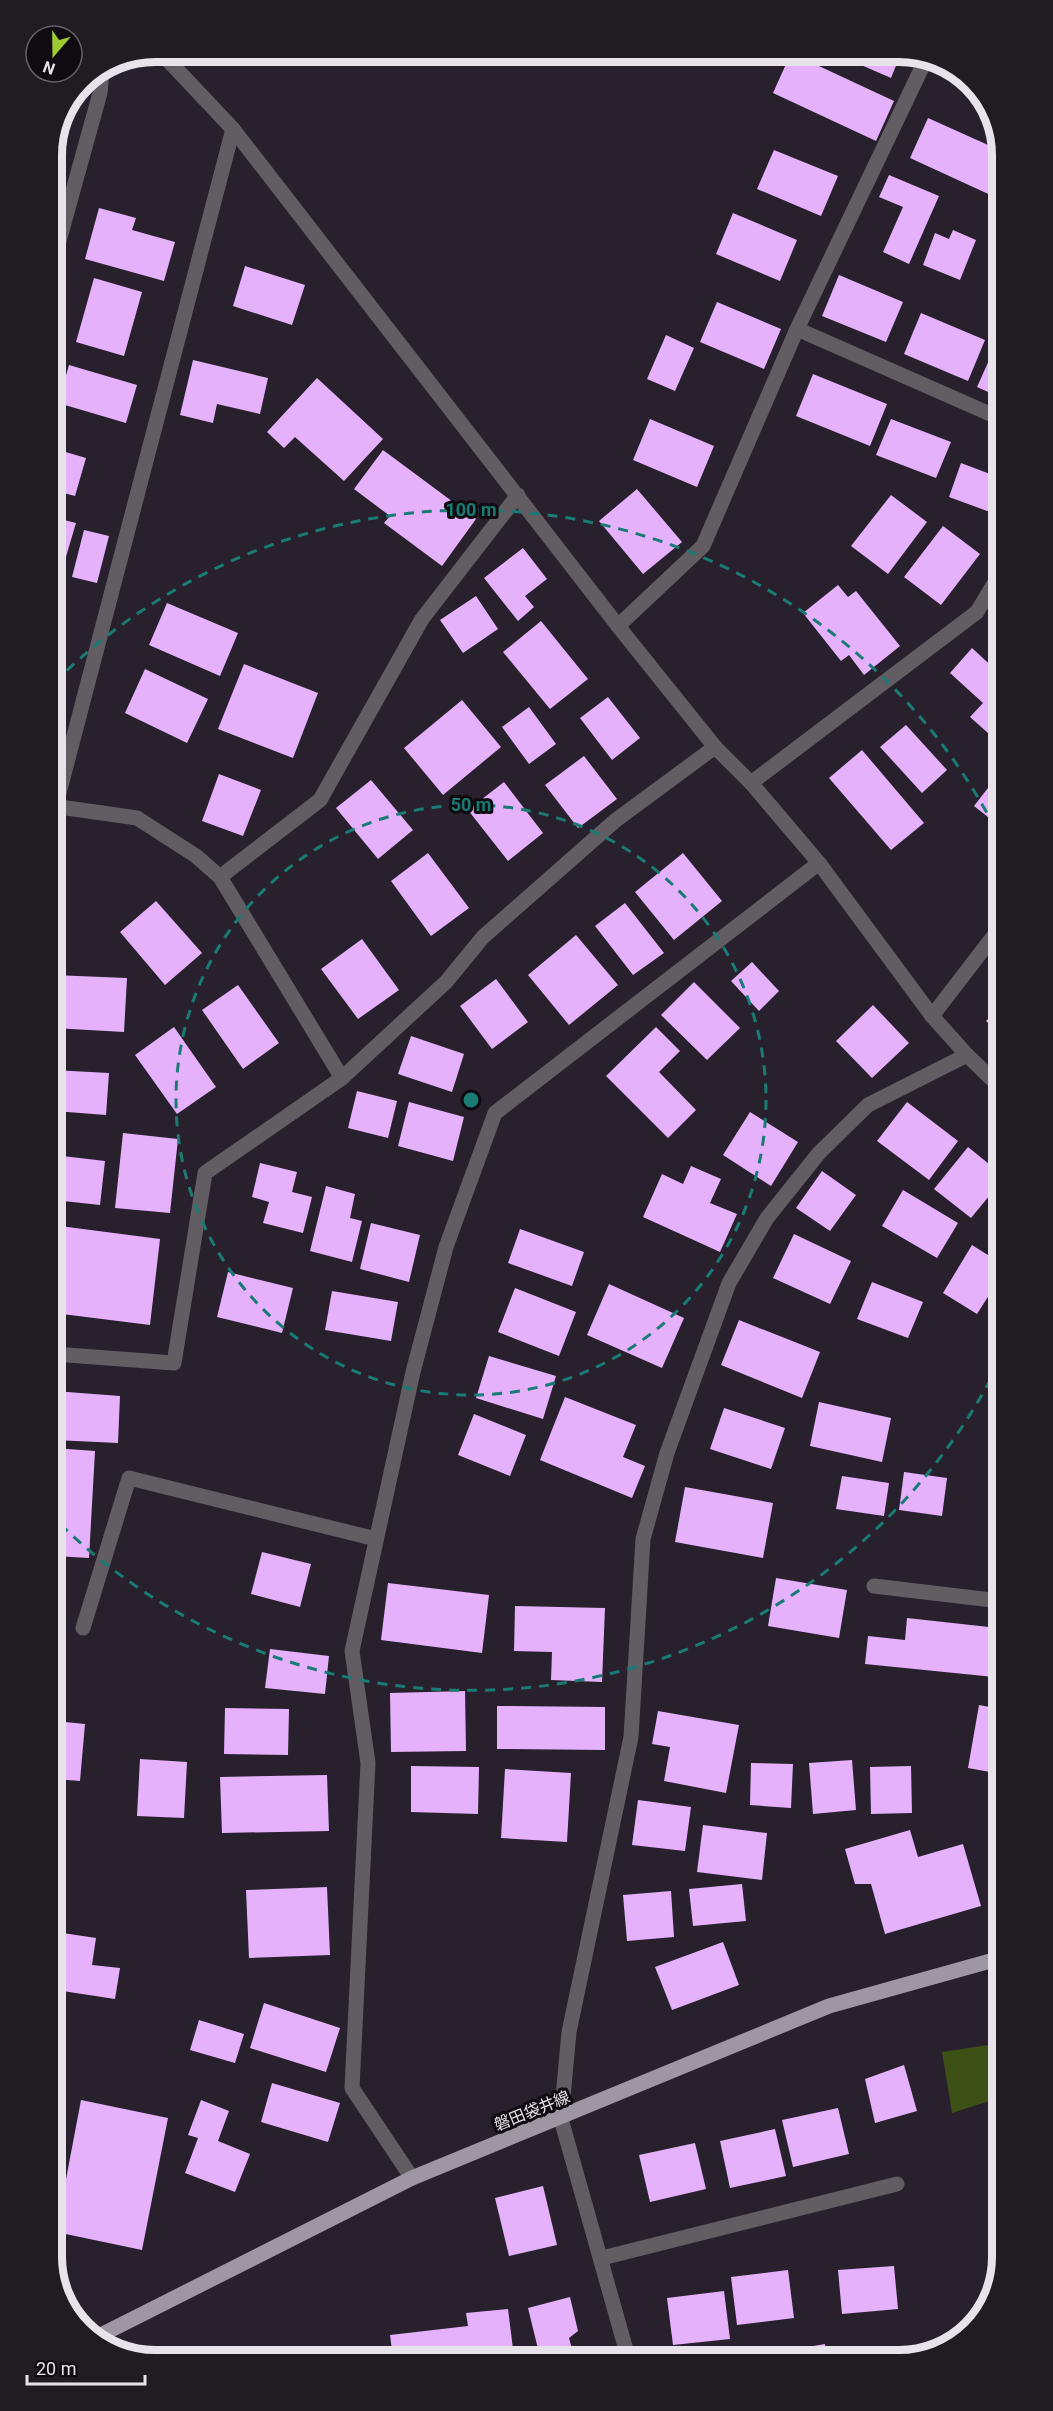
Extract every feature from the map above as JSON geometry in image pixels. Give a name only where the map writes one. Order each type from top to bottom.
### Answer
[{"type":"main road","name":"磐田袋井線","points":[[103,2334],[412,2178],[829,2006],[992,1961]]},
{"type":"street","points":[[170,62],[232,129],[618,626],[715,747],[751,783],[819,864],[932,1016],[992,1079]]},
{"type":"street","points":[[618,626],[703,546],[797,329],[923,65]]},
{"type":"street","points":[[62,230],[100,93],[101,79]]},
{"type":"street","points":[[62,775],[232,129]]},
{"type":"street","points":[[797,329],[992,415]]},
{"type":"street","points":[[220,877],[320,800],[422,619],[518,495]]},
{"type":"street","points":[[751,783],[977,612],[992,586]]},
{"type":"street","points":[[62,1355],[174,1363],[205,1173],[342,1078],[446,982],[483,937],[616,820],[715,747]]},
{"type":"street","points":[[62,810],[137,818],[196,856],[220,877],[342,1078]]},
{"type":"street","points":[[412,2178],[352,2088],[369,1763],[352,1651],[413,1372],[446,1247],[495,1113],[819,864]]},
{"type":"street","points":[[932,1016],[992,938]]},
{"type":"street","points":[[626,2350],[561,2118],[569,2032],[631,1737],[643,1539],[668,1453],[729,1283],[767,1218],[819,1153],[868,1105],[967,1055]]},
{"type":"street","points":[[83,1628],[129,1478],[376,1539]]},
{"type":"street","points":[[874,1586],[992,1600]]},
{"type":"street","points":[[602,2258],[897,2184]]},
{"type":"green space","points":[[992,2044],[992,2100],[952,2113],[942,2052]]},
{"type":"building","points":[[787,62],[810,62],[894,101],[876,141],[773,93]]},
{"type":"building","points":[[854,62],[898,62],[891,78]]},
{"type":"building","points":[[928,118],[991,146],[992,196],[910,158]]},
{"type":"building","points":[[774,150],[838,176],[821,216],[757,189]]},
{"type":"building","points":[[889,175],[939,196],[909,264],[883,252],[903,207],[879,197]]},
{"type":"building","points":[[99,208],[136,218],[132,230],[175,242],[164,281],[85,259]]},
{"type":"building","points":[[733,213],[797,240],[780,281],[716,254]]},
{"type":"building","points":[[953,230],[976,240],[960,280],[923,265],[935,233],[949,239]]},
{"type":"building","points":[[245,266],[305,285],[292,325],[233,306]]},
{"type":"building","points":[[839,275],[903,302],[886,342],[822,316]]},
{"type":"building","points":[[94,278],[142,292],[124,356],[76,342]]},
{"type":"building","points":[[717,302],[781,329],[764,369],[700,342]]},
{"type":"building","points":[[921,313],[985,340],[968,381],[904,354]]},
{"type":"building","points":[[666,335],[694,348],[675,391],[647,379]]},
{"type":"building","points":[[992,354],[992,394],[977,387]]},
{"type":"building","points":[[193,360],[268,378],[260,414],[217,404],[213,423],[180,415]]},
{"type":"building","points":[[69,365],[137,385],[126,423],[62,404],[62,389]]},
{"type":"building","points":[[813,374],[887,404],[870,446],[796,416]]},
{"type":"building","points":[[317,378],[383,439],[344,481],[295,437],[284,448],[267,432]]},
{"type":"building","points":[[650,419],[714,446],[697,487],[633,460]]},
{"type":"building","points":[[891,419],[951,442],[936,478],[876,455]]},
{"type":"building","points":[[383,450],[476,519],[442,566],[384,523],[390,516],[354,489]]},
{"type":"building","points":[[62,451],[86,458],[75,496],[62,493]]},
{"type":"building","points":[[961,463],[992,475],[992,513],[949,497]]},
{"type":"building","points":[[637,489],[682,542],[643,574],[599,521]]},
{"type":"building","points":[[891,495],[927,522],[888,574],[851,546]]},
{"type":"building","points":[[62,520],[76,523],[62,570]]},
{"type":"building","points":[[943,526],[980,554],[941,605],[904,577]]},
{"type":"building","points":[[84,530],[109,536],[97,583],[72,577]]},
{"type":"building","points":[[523,548],[547,579],[525,596],[534,607],[518,621],[484,578]]},
{"type":"building","points":[[838,585],[848,597],[856,591],[900,646],[864,675],[849,655],[841,661],[803,613]]},
{"type":"building","points":[[476,596],[498,629],[463,653],[440,620]]},
{"type":"building","points":[[167,603],[238,633],[220,676],[149,645]]},
{"type":"building","points":[[541,621],[588,679],[550,709],[503,652]]},
{"type":"building","points":[[972,648],[992,666],[992,737],[970,717],[983,703],[950,673]]},
{"type":"building","points":[[244,664],[318,693],[293,758],[218,729]]},
{"type":"building","points":[[145,669],[208,699],[187,743],[125,713]]},
{"type":"building","points":[[608,697],[640,738],[612,760],[580,718]]},
{"type":"building","points":[[462,700],[501,747],[443,795],[404,748]]},
{"type":"building","points":[[529,707],[556,744],[529,764],[502,727]]},
{"type":"building","points":[[906,725],[947,770],[922,793],[880,747]]},
{"type":"building","points":[[862,750],[924,823],[891,850],[829,778]]},
{"type":"building","points":[[584,756],[617,799],[578,828],[545,785]]},
{"type":"building","points":[[219,774],[261,790],[243,836],[202,821]]},
{"type":"building","points":[[371,780],[413,830],[378,859],[336,808]]},
{"type":"building","points":[[504,782],[543,833],[508,861],[468,810]]},
{"type":"building","points":[[992,783],[992,820],[974,806]]},
{"type":"building","points":[[428,853],[469,908],[431,936],[391,881]]},
{"type":"building","points":[[683,853],[722,901],[674,940],[635,892]]},
{"type":"building","points":[[156,901],[202,953],[165,985],[120,932]]},
{"type":"building","points":[[625,903],[664,953],[633,975],[595,926]]},
{"type":"building","points":[[576,935],[618,985],[569,1025],[528,975]]},
{"type":"building","points":[[362,939],[399,990],[358,1019],[321,969]]},
{"type":"building","points":[[752,962],[779,991],[759,1011],[731,981]]},
{"type":"building","points":[[62,975],[127,978],[124,1032],[62,1029]]},
{"type":"building","points":[[496,979],[528,1022],[492,1049],[460,1006]]},
{"type":"building","points":[[694,982],[740,1028],[707,1060],[661,1015]]},
{"type":"building","points":[[238,985],[279,1043],[243,1069],[202,1010]]},
{"type":"building","points":[[873,1005],[909,1043],[872,1078],[836,1041]]},
{"type":"building","points":[[992,1015],[992,1027],[986,1021]]},
{"type":"building","points":[[174,1027],[216,1087],[177,1114],[135,1055]]},
{"type":"building","points":[[656,1027],[680,1051],[659,1072],[696,1110],[668,1138],[606,1076]]},
{"type":"building","points":[[411,1036],[464,1054],[452,1092],[398,1074]]},
{"type":"building","points":[[62,1070],[109,1073],[106,1115],[62,1112]]},
{"type":"building","points":[[357,1091],[397,1101],[388,1138],[348,1128]]},
{"type":"building","points":[[409,1102],[464,1117],[453,1161],[398,1146]]},
{"type":"building","points":[[907,1102],[958,1141],[929,1180],[877,1141]]},
{"type":"building","points":[[750,1112],[798,1142],[771,1186],[723,1155]]},
{"type":"building","points":[[123,1133],[178,1139],[170,1213],[115,1208]]},
{"type":"building","points":[[968,1147],[992,1166],[992,1192],[971,1218],[934,1189]]},
{"type":"building","points":[[62,1156],[105,1161],[100,1205],[62,1201]]},
{"type":"building","points":[[260,1163],[297,1172],[292,1192],[312,1197],[303,1233],[263,1223],[269,1202],[252,1197]]},
{"type":"building","points":[[691,1166],[721,1179],[710,1203],[737,1214],[720,1252],[643,1217],[662,1174],[683,1184]]},
{"type":"building","points":[[822,1171],[856,1195],[830,1231],[796,1208]]},
{"type":"building","points":[[326,1186],[355,1194],[350,1218],[362,1221],[352,1262],[310,1251]]},
{"type":"building","points":[[903,1190],[958,1223],[937,1258],[882,1226]]},
{"type":"building","points":[[371,1223],[420,1235],[409,1282],[360,1269]]},
{"type":"building","points":[[62,1226],[160,1239],[150,1325],[62,1314]]},
{"type":"building","points":[[520,1229],[584,1252],[572,1286],[508,1263]]},
{"type":"building","points":[[794,1234],[851,1261],[830,1304],[773,1278]]},
{"type":"building","points":[[972,1245],[992,1258],[992,1291],[977,1314],[943,1293]]},
{"type":"building","points":[[228,1272],[293,1288],[282,1333],[217,1317]]},
{"type":"building","points":[[872,1282],[923,1302],[908,1338],[857,1319]]},
{"type":"building","points":[[609,1284],[684,1318],[662,1368],[587,1335]]},
{"type":"building","points":[[515,1288],[576,1312],[559,1356],[498,1332]]},
{"type":"building","points":[[332,1291],[398,1302],[391,1341],[325,1330]]},
{"type":"building","points":[[739,1320],[820,1352],[802,1398],[721,1365]]},
{"type":"building","points":[[489,1356],[556,1376],[543,1419],[476,1398]]},
{"type":"building","points":[[62,1392],[120,1396],[118,1443],[62,1440]]},
{"type":"building","points":[[565,1397],[636,1425],[623,1457],[645,1466],[632,1498],[540,1460]]},
{"type":"building","points":[[819,1402],[891,1418],[882,1462],[810,1446]]},
{"type":"building","points":[[724,1408],[785,1428],[771,1469],[710,1449]]},
{"type":"building","points":[[474,1414],[526,1435],[510,1476],[458,1455]]},
{"type":"building","points":[[62,1449],[95,1451],[89,1558],[62,1556]]},
{"type":"building","points":[[904,1472],[947,1478],[942,1516],[899,1510]]},
{"type":"building","points":[[842,1476],[889,1483],[884,1516],[836,1509]]},
{"type":"building","points":[[685,1487],[773,1503],[763,1558],[675,1542]]},
{"type":"building","points":[[262,1552],[311,1564],[300,1607],[251,1594]]},
{"type":"building","points":[[776,1578],[847,1590],[839,1638],[768,1626]]},
{"type":"building","points":[[388,1583],[489,1595],[482,1653],[381,1640]]},
{"type":"building","points":[[515,1606],[605,1608],[602,1682],[551,1680],[552,1652],[514,1651]]},
{"type":"building","points":[[907,1618],[992,1627],[992,1677],[865,1664],[868,1636],[905,1640]]},
{"type":"building","points":[[270,1649],[329,1656],[325,1694],[265,1688]]},
{"type":"building","points":[[465,1691],[466,1751],[391,1752],[390,1693]]},
{"type":"building","points":[[979,1705],[992,1707],[992,1772],[968,1768]]},
{"type":"building","points":[[497,1706],[605,1707],[605,1750],[497,1749]]},
{"type":"building","points":[[225,1708],[289,1709],[288,1755],[224,1754]]},
{"type":"building","points":[[658,1711],[739,1725],[726,1793],[664,1781],[670,1747],[652,1744]]},
{"type":"building","points":[[62,1722],[85,1724],[80,1781],[62,1780]]},
{"type":"building","points":[[140,1759],[187,1762],[184,1818],[137,1816]]},
{"type":"building","points":[[852,1760],[856,1810],[813,1814],[809,1763]]},
{"type":"building","points":[[751,1763],[793,1764],[791,1808],[750,1805]]},
{"type":"building","points":[[411,1766],[479,1767],[478,1814],[411,1812]]},
{"type":"building","points":[[911,1766],[912,1813],[871,1814],[870,1767]]},
{"type":"building","points":[[505,1769],[571,1773],[567,1842],[501,1838]]},
{"type":"building","points":[[327,1775],[329,1831],[222,1833],[220,1777]]},
{"type":"building","points":[[638,1800],[691,1807],[685,1851],[632,1845]]},
{"type":"building","points":[[703,1825],[767,1833],[762,1880],[697,1872]]},
{"type":"building","points":[[910,1830],[918,1857],[963,1844],[981,1906],[885,1934],[871,1884],[855,1884],[845,1849]]},
{"type":"building","points":[[742,1884],[746,1921],[693,1926],[689,1889]]},
{"type":"building","points":[[327,1887],[330,1955],[249,1958],[246,1890]]},
{"type":"building","points":[[671,1891],[674,1937],[627,1941],[623,1895]]},
{"type":"building","points":[[62,1933],[96,1938],[92,1965],[120,1968],[115,1999],[62,1991]]},
{"type":"building","points":[[723,1942],[739,1985],[672,2010],[655,1967]]},
{"type":"building","points":[[264,2003],[340,2028],[326,2072],[250,2048]]},
{"type":"building","points":[[199,2020],[244,2034],[235,2063],[190,2050]]},
{"type":"building","points":[[904,2065],[917,2111],[875,2123],[865,2079]]},
{"type":"building","points":[[272,2083],[340,2103],[328,2142],[261,2122]]},
{"type":"building","points":[[81,2100],[168,2118],[142,2250],[62,2233],[62,2200]]},
{"type":"building","points":[[201,2100],[229,2111],[218,2141],[250,2154],[235,2192],[185,2173],[198,2138],[188,2135]]},
{"type":"building","points":[[838,2108],[849,2154],[793,2167],[782,2120]]},
{"type":"building","points":[[775,2129],[786,2176],[730,2188],[720,2141]]},
{"type":"building","points":[[695,2143],[706,2189],[650,2202],[639,2155]]},
{"type":"building","points":[[543,2186],[557,2245],[509,2256],[495,2198]]},
{"type":"building","points":[[894,2266],[898,2309],[842,2314],[838,2270]]},
{"type":"building","points":[[788,2270],[794,2318],[737,2325],[731,2277]]},
{"type":"building","points":[[724,2291],[730,2339],[673,2345],[667,2298]]},
{"type":"building","points":[[570,2297],[578,2331],[569,2338],[572,2350],[538,2350],[528,2308]]},
{"type":"building","points":[[508,2309],[513,2349],[392,2349],[390,2335],[468,2326],[466,2313]]},
{"type":"building","points":[[825,2344],[826,2350],[809,2350],[808,2347]]}]
